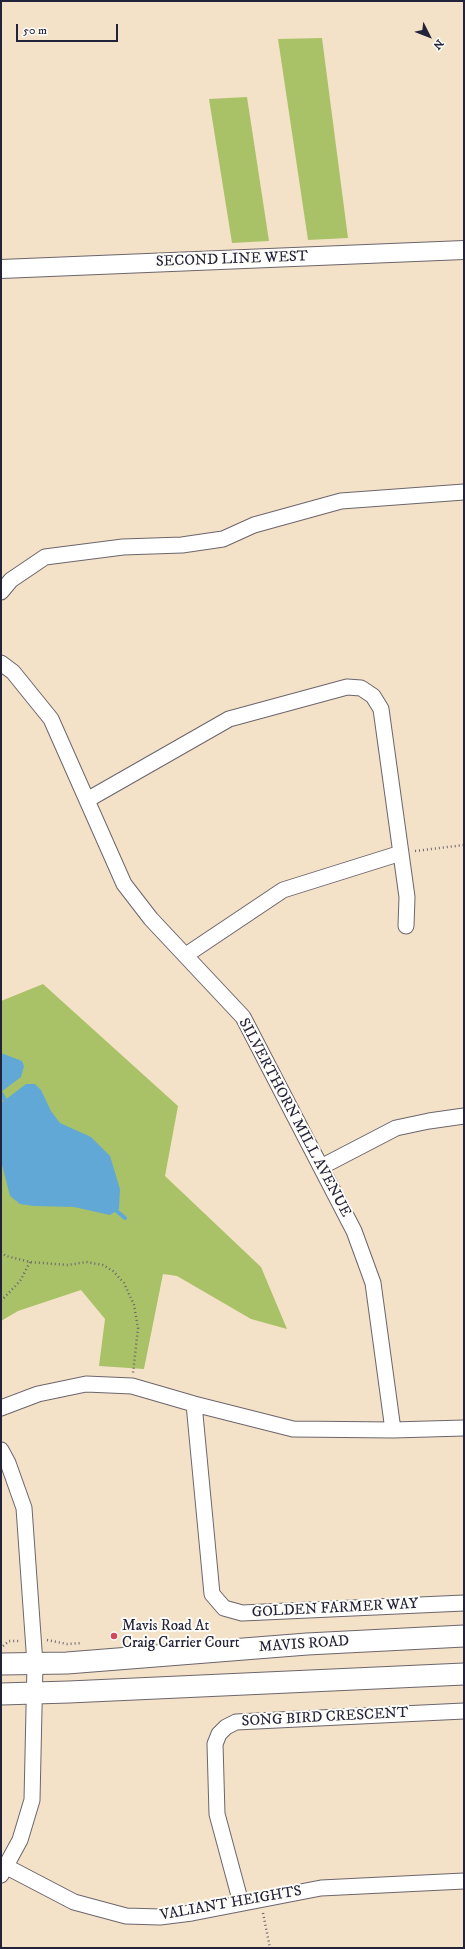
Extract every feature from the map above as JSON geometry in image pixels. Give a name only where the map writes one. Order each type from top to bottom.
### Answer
[{"type":"main road","name":"MAVIS ROAD","points":[[1,1664],[68,1663],[307,1644],[464,1636]]},
{"type":"main road","points":[[1,1694],[77,1692],[464,1674]]},
{"type":"street","name":"SECOND LINE WEST","points":[[1,269],[464,250]]},
{"type":"street","points":[[1,592],[11,580],[45,557],[123,547],[182,545],[223,539],[254,525],[341,501],[464,492]]},
{"type":"street","name":"SILVERTHORN MILL AVENUE","points":[[1,663],[13,672],[51,719],[124,884],[151,919],[243,1017],[354,1231],[373,1283],[393,1430]]},
{"type":"street","points":[[87,800],[229,719],[347,687],[361,688],[374,696],[381,709],[407,897],[406,926]]},
{"type":"street","points":[[186,955],[283,890],[400,853]]},
{"type":"street","points":[[321,1167],[396,1128],[464,1116]]},
{"type":"street","points":[[1,1408],[38,1394],[86,1384],[132,1386],[194,1404],[293,1429],[393,1430],[464,1428]]},
{"type":"street","name":"GOLDEN FARMER WAY","points":[[194,1404],[212,1594],[224,1608],[242,1613],[464,1603]]},
{"type":"street","points":[[1,1450],[8,1463],[24,1508],[35,1664],[32,1800],[22,1835],[4,1871]]},
{"type":"street","name":"SONG BIRD CRESCENT","points":[[241,1903],[217,1814],[215,1744],[219,1734],[226,1727],[236,1722],[464,1711]]},
{"type":"street","name":"VALIANT HEIGHTS","points":[[4,1871],[74,1902],[126,1916],[160,1917],[192,1913],[321,1888],[464,1881]]},
{"type":"path","points":[[400,853],[464,845]]},
{"type":"path","points":[[1,1252],[6,1256],[30,1262],[68,1265],[86,1262],[103,1265],[113,1271],[124,1283],[134,1305],[138,1328],[132,1386]]},
{"type":"path","points":[[1,1301],[20,1281],[30,1262]]},
{"type":"path","points":[[1,1648],[9,1641]]},
{"type":"path","points":[[260,1899],[270,1948]]},
{"type":"green space","points":[[322,38],[348,238],[308,240],[278,39]]},
{"type":"green space","points":[[247,97],[269,241],[232,243],[209,99]]},
{"type":"green space","points":[[43,984],[178,1106],[165,1176],[261,1267],[287,1329],[251,1319],[177,1276],[163,1274],[144,1369],[99,1366],[105,1319],[81,1290],[18,1311],[1,1321],[1,1001]]},
{"type":"water","points":[[1,1053],[22,1061],[24,1066],[21,1077],[1,1092]]},
{"type":"water","points":[[26,1084],[35,1084],[41,1090],[51,1111],[60,1123],[91,1137],[110,1156],[120,1189],[119,1209],[110,1215],[74,1207],[33,1206],[20,1204],[10,1196],[1,1161],[1,1103]]},
{"type":"waterway","points":[[1,1093],[8,1105]]},
{"type":"waterway","points":[[113,1208],[125,1218]]},
{"type":"place","name":"Mavis Road At Craig Carrier Court","points":[[114,1636]]}]
